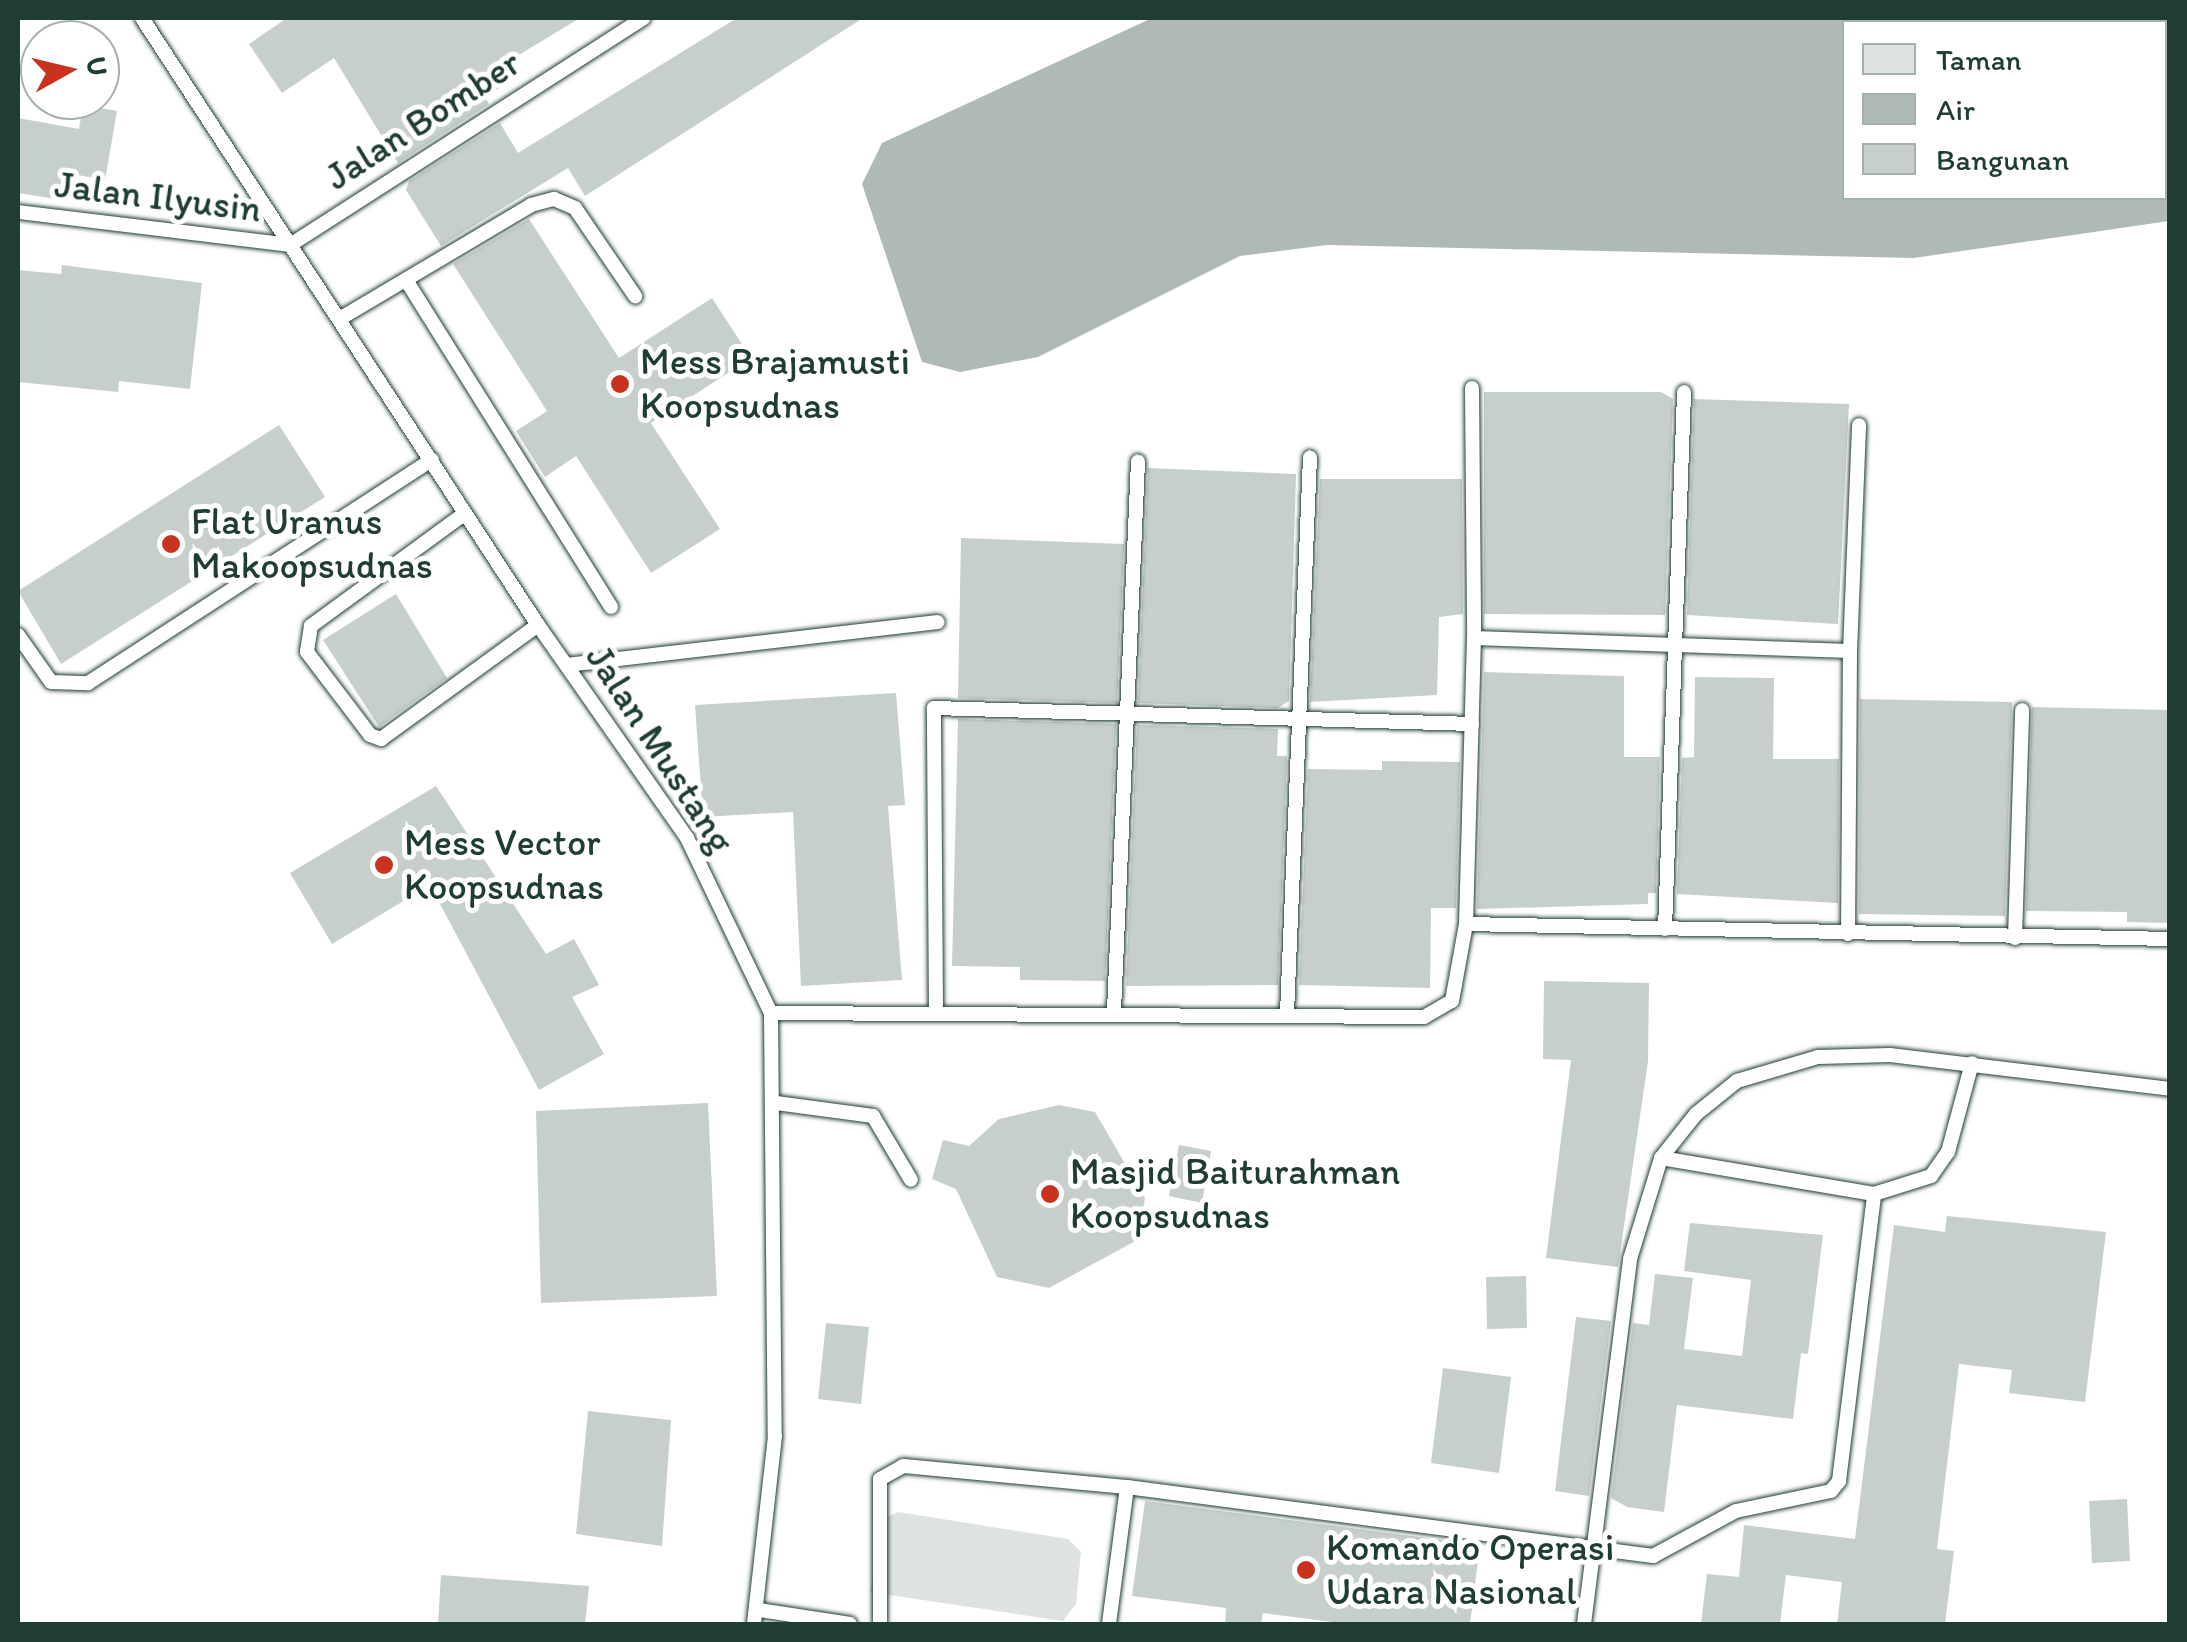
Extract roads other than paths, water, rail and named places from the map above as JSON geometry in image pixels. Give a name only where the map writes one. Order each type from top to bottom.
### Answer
[{"type":"lane","name":"Jalan Mustang","points":[[142,18],[341,318],[538,626],[687,838],[771,1013],[776,1103],[775,1436],[756,1618]]},
{"type":"lane","name":"Jalan Bomber","points":[[290,246],[642,18]]},
{"type":"lane","points":[[341,318],[531,204],[554,199],[576,208],[635,296]]},
{"type":"lane","name":"Jalan Ilyusin","points":[[18,212],[290,246]]},
{"type":"lane","points":[[406,280],[611,607]]},
{"type":"lane","points":[[771,1013],[1438,1013],[1457,988],[1466,924],[1474,638],[1472,388]]},
{"type":"lane","points":[[1665,929],[1684,392]]},
{"type":"lane","points":[[1848,934],[1850,651],[1859,424]]},
{"type":"lane","points":[[1287,1013],[1310,457]]},
{"type":"lane","points":[[18,636],[51,682],[88,683],[432,460]]},
{"type":"lane","points":[[1114,1011],[1138,462]]},
{"type":"lane","points":[[464,514],[310,626],[307,652],[370,735],[382,739],[538,626]]},
{"type":"lane","points":[[567,665],[938,622]]},
{"type":"lane","points":[[1474,638],[1850,651]]},
{"type":"lane","points":[[936,1012],[934,708],[1124,720],[1301,716],[1472,724]]},
{"type":"lane","points":[[2014,938],[2022,710]]},
{"type":"lane","points":[[1466,924],[2170,940]]},
{"type":"lane","points":[[1584,1624],[1630,1259],[1661,1158],[1696,1114],[1738,1081],[1778,1064],[1890,1055],[2170,1088]]},
{"type":"lane","points":[[1661,1158],[1874,1194],[1931,1176],[1942,1165],[1972,1063]]},
{"type":"lane","points":[[776,1103],[873,1116],[910,1180]]},
{"type":"lane","points":[[880,1624],[880,1479],[890,1470],[1126,1488],[1591,1551],[1666,1553],[1736,1511],[1831,1491],[1838,1481],[1874,1194]]},
{"type":"lane","points":[[1108,1624],[1126,1488]]},
{"type":"lane","points":[[756,1618],[850,1624]]},
{"type":"water","points":[[1152,18],[2169,18],[2169,221],[1914,258],[1327,245],[1240,256],[1038,357],[960,372],[922,362],[862,184],[882,143]]},
{"type":"place","name":"Mess Brajamusti Koopsudnas","points":[[620,384]]},
{"type":"place","name":"Flat Uranus Makoopsudnas","points":[[171,544]]},
{"type":"place","name":"Mess Vector Koopsudnas","points":[[384,865]]},
{"type":"place","name":"Masjid Baiturahman Koopsudnas","points":[[1050,1194]]},
{"type":"place","name":"Komando Operasi Udara Nasional","points":[[1306,1570]]}]
